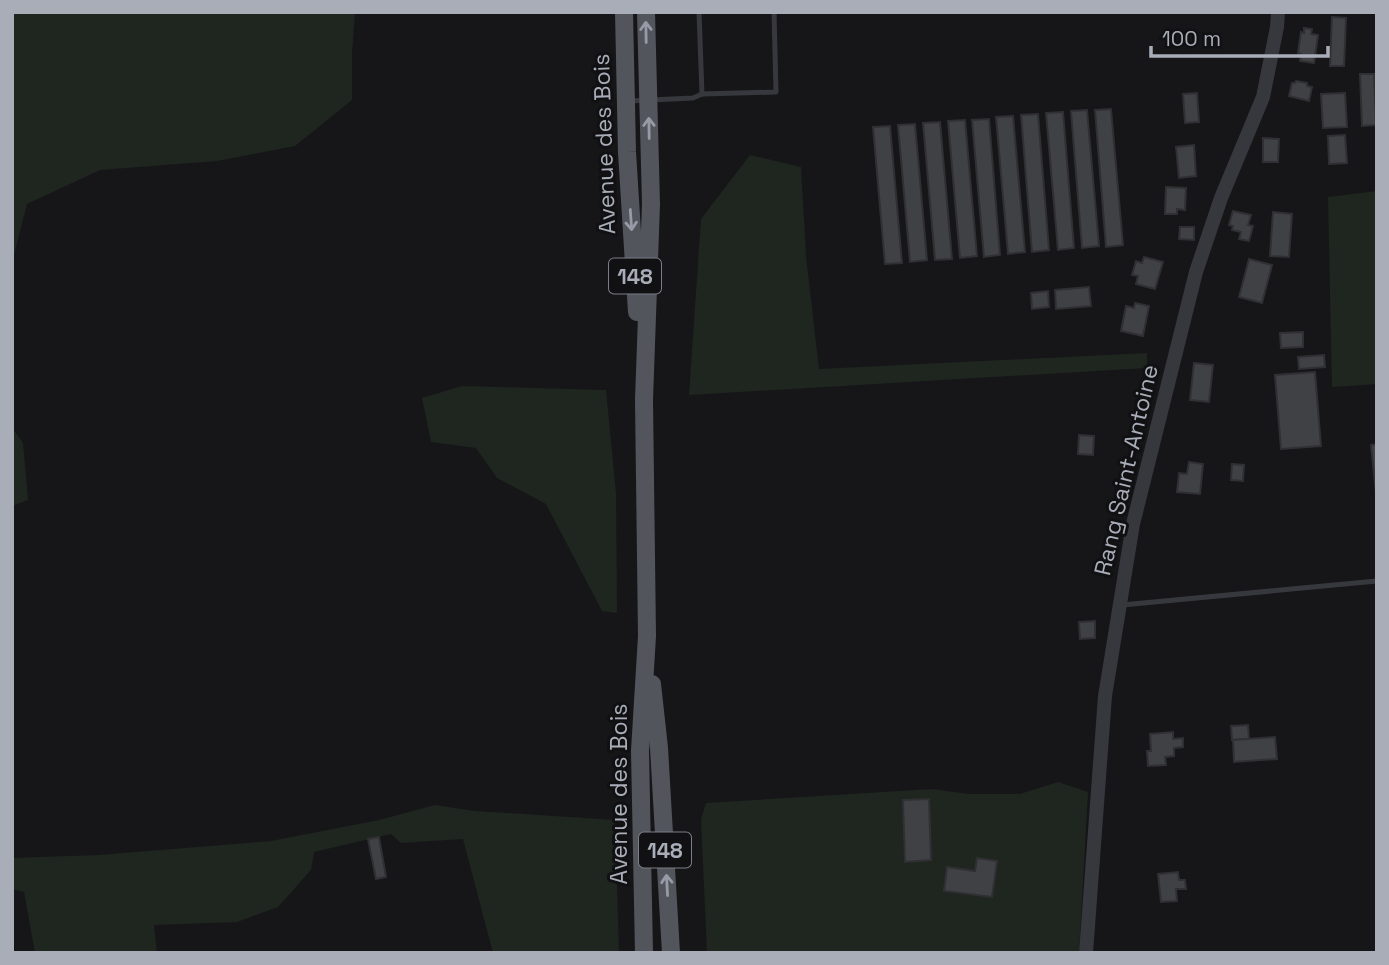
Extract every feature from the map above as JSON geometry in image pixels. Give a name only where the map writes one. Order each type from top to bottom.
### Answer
[{"type":"main road","name":"Avenue des Bois","points":[[624,12],[629,204],[644,400]]},
{"type":"main road","name":"Avenue des Bois","points":[[644,953],[640,751],[647,636],[644,400],[651,204],[646,12]]},
{"type":"main road","name":"Avenue des Bois","points":[[647,636],[659,748],[671,953]]},
{"type":"street","name":"Rang Saint-Antoine","points":[[1086,953],[1105,696],[1133,524],[1196,272],[1221,198],[1263,97],[1278,12]]},
{"type":"lane","points":[[699,12],[702,94]]},
{"type":"lane","points":[[626,102],[693,98],[702,94],[776,92],[774,12]]},
{"type":"lane","points":[[1120,605],[1377,581]]},
{"type":"shaded area","points":[[12,12],[355,12],[352,100],[295,146],[217,161],[100,170],[27,204],[12,263]]},
{"type":"shaded area","points":[[750,155],[801,167],[806,256],[819,369],[1147,353],[1147,368],[689,395],[701,219]]},
{"type":"shaded area","points":[[1377,191],[1377,384],[1332,387],[1328,197]]},
{"type":"shaded area","points":[[462,386],[606,390],[616,493],[617,613],[602,611],[546,504],[497,478],[476,448],[431,442],[422,398]]},
{"type":"shaded area","points":[[12,428],[23,443],[28,500],[12,506]]},
{"type":"shaded area","points":[[1058,782],[1088,792],[1079,953],[707,953],[701,819],[706,803],[932,789],[968,794],[1020,794]]},
{"type":"shaded area","points":[[435,805],[475,811],[615,820],[619,953],[493,953],[463,839],[401,843],[391,834],[314,852],[311,870],[278,907],[237,922],[154,925],[157,953],[35,953],[24,892],[12,889],[12,858],[99,855],[271,841],[379,820]]},
{"type":"building","points":[[1332,17],[1346,18],[1344,66],[1330,66]]},
{"type":"building","points":[[1304,28],[1312,29],[1311,34],[1318,35],[1314,63],[1300,61],[1301,54],[1298,53]]},
{"type":"building","points":[[1360,74],[1374,74],[1376,125],[1362,126]]},
{"type":"building","points":[[1296,81],[1312,87],[1309,101],[1289,96],[1292,83]]},
{"type":"building","points":[[1197,93],[1199,122],[1185,123],[1183,94]]},
{"type":"building","points":[[1345,93],[1347,127],[1323,128],[1321,94]]},
{"type":"building","points":[[1111,109],[1123,245],[1106,247],[1095,110]]},
{"type":"building","points":[[1087,110],[1099,246],[1082,248],[1071,111]]},
{"type":"building","points":[[1063,112],[1074,248],[1058,250],[1046,113]]},
{"type":"building","points":[[1038,114],[1049,250],[1032,252],[1021,115]]},
{"type":"building","points":[[1013,116],[1025,252],[1008,254],[996,117]]},
{"type":"building","points":[[989,119],[1000,255],[984,257],[972,120]]},
{"type":"building","points":[[965,120],[977,256],[960,258],[948,121]]},
{"type":"building","points":[[940,122],[952,259],[935,260],[923,123]]},
{"type":"building","points":[[915,124],[927,260],[910,262],[898,125]]},
{"type":"building","points":[[890,126],[902,263],[885,264],[873,127]]},
{"type":"building","points":[[1345,135],[1347,163],[1329,164],[1328,136]]},
{"type":"building","points":[[1263,138],[1279,139],[1278,162],[1263,162]]},
{"type":"building","points":[[1194,145],[1196,176],[1179,178],[1176,147]]},
{"type":"building","points":[[1166,187],[1186,188],[1185,210],[1177,209],[1177,214],[1165,214]]},
{"type":"building","points":[[1233,211],[1251,215],[1248,225],[1253,226],[1249,241],[1239,239],[1241,232],[1232,230],[1233,226],[1229,225]]},
{"type":"building","points":[[1273,212],[1292,214],[1289,257],[1270,256]]},
{"type":"building","points":[[1180,227],[1194,227],[1194,240],[1179,239]]},
{"type":"building","points":[[1144,257],[1163,262],[1155,289],[1136,284],[1138,276],[1132,275],[1136,261],[1142,263]]},
{"type":"building","points":[[1249,259],[1272,265],[1262,303],[1239,297]]},
{"type":"building","points":[[1089,287],[1091,306],[1056,309],[1055,290]]},
{"type":"building","points":[[1048,291],[1049,307],[1032,309],[1031,293]]},
{"type":"building","points":[[1135,303],[1149,306],[1143,336],[1121,331],[1126,306],[1134,308]]},
{"type":"building","points":[[1303,332],[1303,347],[1281,348],[1280,333]]},
{"type":"building","points":[[1324,355],[1325,367],[1299,369],[1298,357]]},
{"type":"building","points":[[1194,363],[1213,365],[1209,402],[1190,400]]},
{"type":"building","points":[[1315,372],[1321,446],[1281,449],[1275,375]]},
{"type":"building","points":[[1079,435],[1094,436],[1093,455],[1078,454]]},
{"type":"building","points":[[1377,444],[1377,502],[1371,445]]},
{"type":"building","points":[[1189,462],[1203,464],[1200,494],[1177,492],[1179,473],[1187,474]]},
{"type":"building","points":[[1232,464],[1244,465],[1243,481],[1231,480]]},
{"type":"building","points":[[1095,621],[1095,638],[1080,639],[1079,622]]},
{"type":"building","points":[[1248,725],[1249,739],[1232,740],[1231,726]]},
{"type":"building","points":[[1173,732],[1173,739],[1183,738],[1183,747],[1174,748],[1174,756],[1165,757],[1166,765],[1148,766],[1150,734]]},
{"type":"building","points":[[1275,737],[1277,759],[1234,762],[1233,740]]},
{"type":"building","points":[[929,799],[931,860],[905,862],[903,800]]},
{"type":"building","points":[[379,837],[386,877],[376,879],[368,839]]},
{"type":"building","points":[[977,858],[997,861],[992,897],[944,891],[947,867],[975,871]]},
{"type":"building","points":[[1178,872],[1179,880],[1185,880],[1186,889],[1176,889],[1177,901],[1161,902],[1158,874]]}]
